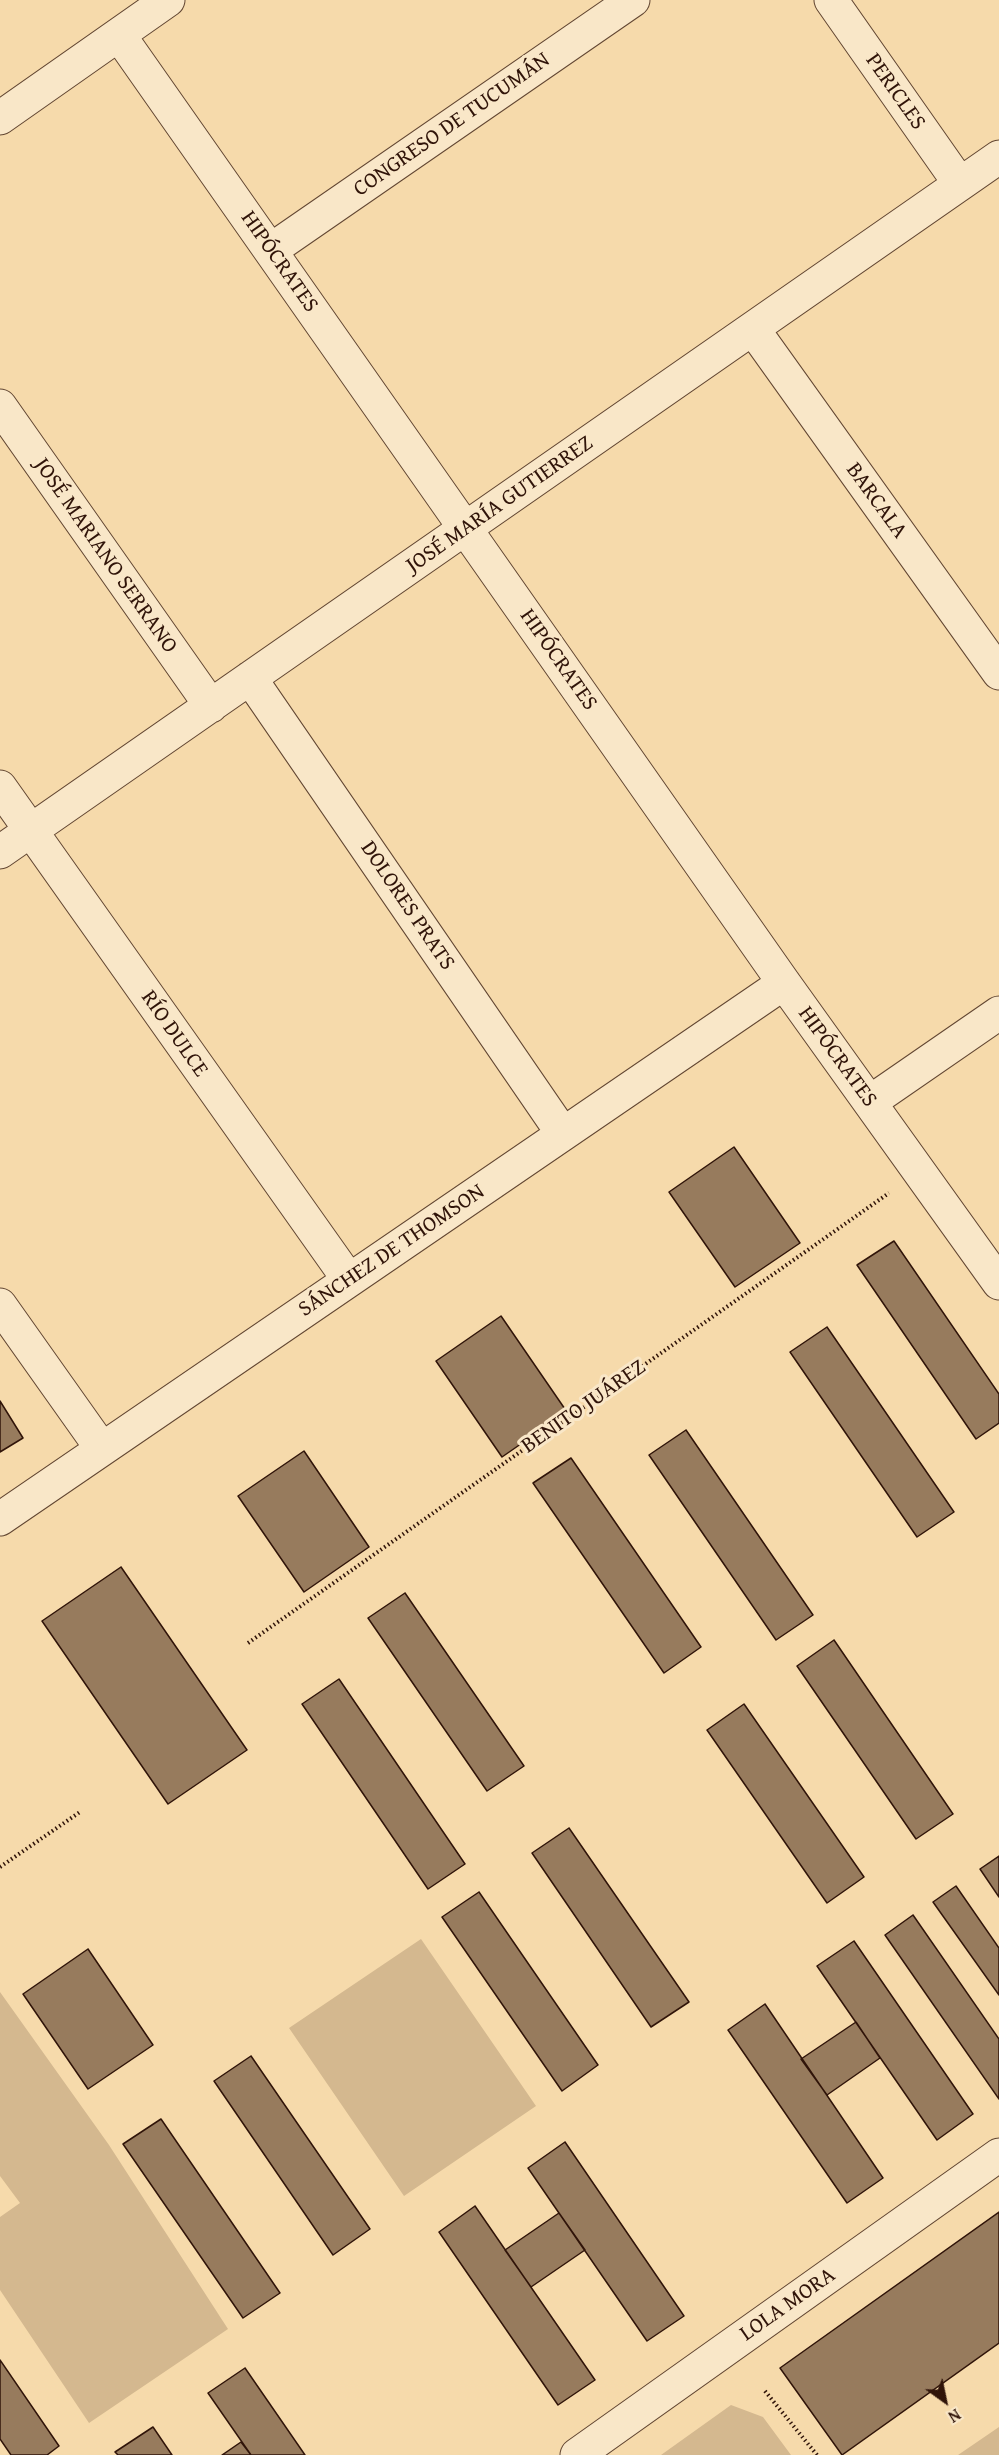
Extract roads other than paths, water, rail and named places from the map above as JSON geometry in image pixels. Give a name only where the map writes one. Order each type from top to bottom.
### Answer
[{"type":"street","points":[[0,118],[168,0]]},
{"type":"street","name":"CONGRESO DE TUCUMÁN","points":[[271,250],[633,0]]},
{"type":"street","name":"PERICLES","points":[[831,0],[960,184]]},
{"type":"street","name":"HIPÓCRATES","points":[[119,34],[784,983],[999,1283]]},
{"type":"street","name":"JOSÉ MARÍA GUTIERREZ","points":[[0,852],[999,157]]},
{"type":"street","name":"BARCALA","points":[[753,329],[999,673]]},
{"type":"street","name":"JOSÉ MARIANO SERRANO","points":[[0,406],[211,706]]},
{"type":"street","name":"DOLORES PRATS","points":[[250,678],[563,1134]]},
{"type":"street","name":"RÍO DULCE","points":[[0,787],[349,1280]]},
{"type":"street","name":"SÁNCHEZ DE THOMSON","points":[[0,1519],[784,983]]},
{"type":"street","points":[[870,1102],[999,1012]]},
{"type":"street","points":[[0,1305],[102,1449]]},
{"type":"street","name":"LOLA MORA","points":[[577,2455],[999,2155]]}]
